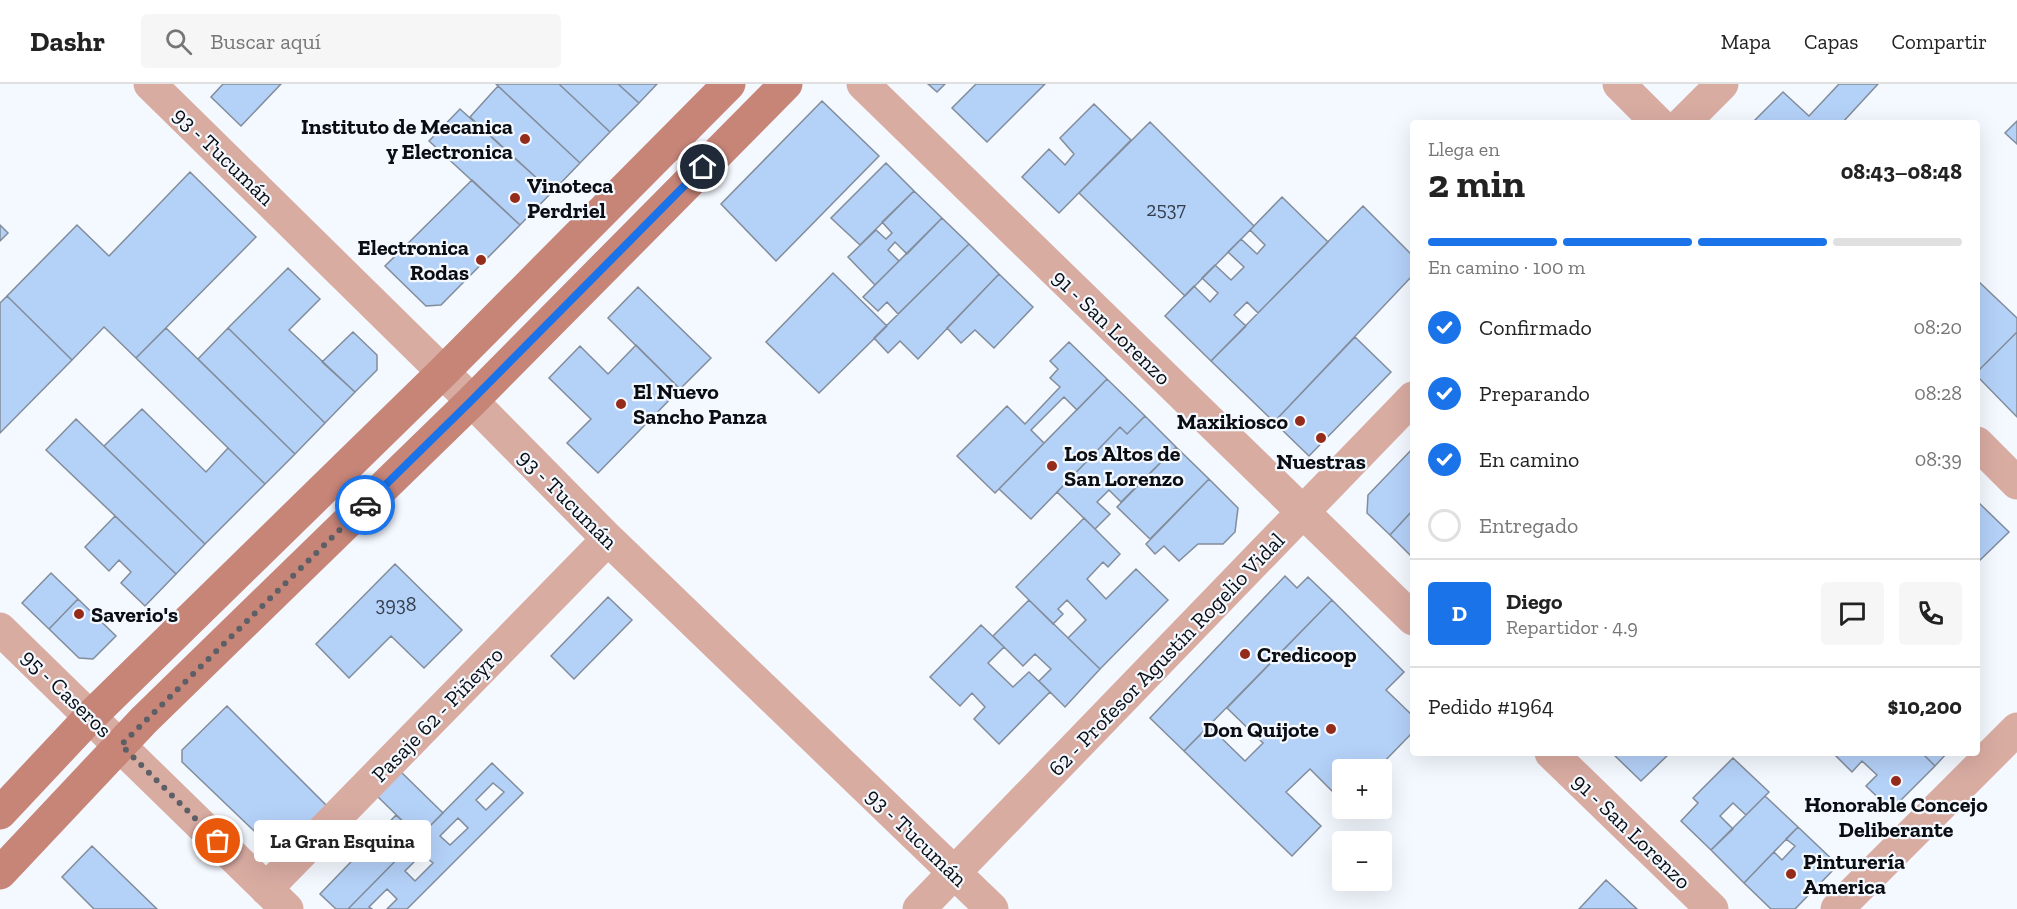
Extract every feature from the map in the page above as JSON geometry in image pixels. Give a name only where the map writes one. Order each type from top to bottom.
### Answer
[{"type":"main road","points":[[0,813],[91,716],[444,372],[729,84]]},
{"type":"main road","points":[[0,873],[121,745],[471,401],[786,84]]},
{"type":"street","name":"93 - Tucumán","points":[[150,84],[444,372],[608,539],[992,909]]},
{"type":"street","name":"91 - San Lorenzo","points":[[864,84],[1410,616]]},
{"type":"street","points":[[1619,84],[1655,120]]},
{"type":"street","points":[[1686,120],[1722,84]]},
{"type":"street","name":"62 - Profesor Agustín Rogelio Vidal","points":[[919,909],[1410,401]]},
{"type":"street","points":[[1980,446],[2017,483]]},
{"type":"street","name":"Pasaje 62 - Piñeyro","points":[[276,899],[608,539]]},
{"type":"street","name":"95 - Caseros","points":[[0,628],[276,899]]},
{"type":"street","points":[[1838,909],[2017,729]]},
{"type":"street","name":"91 - San Lorenzo","points":[[1554,756],[1712,909]]},
{"type":"building","points":[[223,84],[281,84],[241,126],[211,97]]},
{"type":"building","points":[[496,84],[559,84],[610,132],[580,163]]},
{"type":"building","points":[[559,84],[618,84],[639,103],[610,132]]},
{"type":"building","points":[[618,84],[657,84],[639,103]]},
{"type":"building","points":[[928,84],[945,84],[937,92]]},
{"type":"building","points":[[976,84],[1045,84],[987,142],[952,108]]},
{"type":"building","points":[[1839,84],[1878,84],[1845,120],[1755,120],[1783,92],[1809,116]]},
{"type":"building","points":[[498,86],[580,163],[552,192],[470,117]]},
{"type":"building","points":[[822,101],[879,156],[776,261],[721,204]]},
{"type":"building","points":[[1094,104],[1131,140],[1059,213],[1022,177],[1049,149],[1065,165],[1074,154],[1060,138]]},
{"type":"building","points":[[460,109],[552,192],[520,225],[429,141]]},
{"type":"building","points":[[2017,121],[2017,144],[2005,133]]},
{"type":"building","points":[[1150,122],[1254,226],[1185,296],[1079,193]]},
{"type":"building","points":[[886,163],[914,191],[860,245],[831,218]]},
{"type":"building","points":[[190,172],[256,237],[136,358],[104,327],[72,360],[7,296],[77,225],[109,256]]},
{"type":"building","points":[[472,180],[520,225],[441,305],[426,306],[385,266]]},
{"type":"building","points":[[914,191],[942,218],[907,254],[895,242],[888,250],[899,261],[875,285],[848,257],[876,230],[886,239],[892,233],[882,222]]},
{"type":"building","points":[[1282,197],[1328,242],[1258,313],[1247,302],[1234,315],[1246,326],[1211,361],[1165,316],[1194,286],[1210,302],[1218,293],[1202,278],[1215,265],[1231,280],[1244,267],[1228,252],[1241,239],[1257,254],[1265,245],[1250,230]]},
{"type":"building","points":[[1363,206],[1410,253],[1410,278],[1274,422],[1211,361]]},
{"type":"building","points":[[942,218],[969,244],[898,314],[887,302],[878,311],[863,297]]},
{"type":"building","points":[[0,225],[8,233],[0,241]]},
{"type":"building","points":[[969,244],[999,274],[918,359],[900,341],[888,353],[874,338]]},
{"type":"building","points":[[288,268],[320,299],[289,330],[355,392],[325,423],[228,328]]},
{"type":"building","points":[[833,273],[887,326],[819,393],[766,342]]},
{"type":"building","points":[[999,274],[1033,307],[994,348],[975,330],[961,343],[947,328]]},
{"type":"building","points":[[1980,283],[2017,318],[2017,332],[1980,369]]},
{"type":"building","points":[[638,287],[711,358],[680,389],[608,318]]},
{"type":"building","points":[[7,296],[72,360],[0,433],[0,303]]},
{"type":"building","points":[[166,328],[295,454],[265,484],[136,358]]},
{"type":"building","points":[[228,328],[325,423],[295,454],[198,359]]},
{"type":"building","points":[[353,332],[377,355],[377,370],[355,392],[322,362]]},
{"type":"building","points":[[2017,332],[2017,417],[1980,379],[1980,369]]},
{"type":"building","points":[[1355,337],[1391,372],[1309,456],[1274,422]]},
{"type":"building","points":[[1069,342],[1107,379],[1077,410],[1064,397],[1031,430],[1044,443],[995,493],[957,456],[1007,406],[1025,424],[1060,387],[1050,378],[1058,369],[1050,361]]},
{"type":"building","name":"El Nuevo Sancho Panza","points":[[636,345],[680,389],[598,473],[567,443],[591,419],[549,378],[580,346],[608,374]]},
{"type":"building","name":"Los Altos de San Lorenzo","points":[[1107,379],[1145,416],[1127,434],[1120,427],[1031,519],[999,489]]},
{"type":"building","points":[[142,409],[206,472],[228,448],[265,484],[205,544],[104,446]]},
{"type":"building","points":[[1145,416],[1176,447],[1121,502],[1109,490],[1097,502],[1110,514],[1095,529],[1057,492],[1120,427],[1127,434]]},
{"type":"building","points":[[76,419],[205,544],[176,574],[46,450]]},
{"type":"building","points":[[1176,447],[1209,479],[1150,539],[1117,507]]},
{"type":"building","points":[[1410,451],[1410,513],[1390,535],[1367,513],[1368,495]]},
{"type":"building","points":[[1209,479],[1238,508],[1235,532],[1223,544],[1198,544],[1179,561],[1164,546],[1155,554],[1146,544]]},
{"type":"building","points":[[1980,504],[2009,532],[1980,560]]},
{"type":"building","points":[[1410,513],[1410,555],[1390,535]]},
{"type":"building","points":[[115,516],[176,574],[145,606],[121,583],[131,572],[119,560],[109,571],[85,547]]},
{"type":"building","points":[[1084,518],[1120,554],[1108,567],[1103,562],[1087,579],[1106,599],[1136,569],[1168,600],[1100,669],[1068,638],[1086,620],[1067,600],[1058,609],[1063,614],[1053,624],[1016,587]]},
{"type":"building","points":[[395,564],[462,630],[424,668],[391,636],[349,678],[316,644]]},
{"type":"building","points":[[51,573],[78,599],[49,629],[22,603]]},
{"type":"building","name":"Credicoop","points":[[1285,576],[1297,588],[1308,577],[1332,600],[1184,751],[1150,718]]},
{"type":"building","points":[[608,597],[632,620],[574,679],[551,656]]},
{"type":"building","name":"Saverio's","points":[[78,599],[116,636],[93,659],[79,658],[49,629]]},
{"type":"building","points":[[1029,600],[1100,669],[1065,707],[1039,681],[1051,669],[1035,654],[1023,666],[993,636]]},
{"type":"building","name":"Don Quijote","points":[[1332,600],[1404,672],[1386,690],[1410,713],[1410,735],[1387,759],[1332,759],[1332,791],[1310,769],[1286,792],[1321,826],[1292,856],[1184,751],[1209,726],[1245,761],[1263,743],[1227,708]]},
{"type":"building","points":[[981,625],[1004,647],[988,663],[1013,687],[1029,672],[1050,692],[999,744],[974,719],[985,707],[972,693],[960,706],[930,677]]},
{"type":"building","points":[[227,706],[330,809],[285,850],[274,850],[182,762],[182,750]]},
{"type":"building","points":[[1615,756],[1667,756],[1641,781]]},
{"type":"building","name":"Honorable Concejo Deliberante","points":[[1836,756],[1925,756],[1935,766],[1891,810],[1866,786],[1877,775],[1862,761],[1852,772]]},
{"type":"building","points":[[1925,756],[1944,756],[1935,766]]},
{"type":"building","points":[[1733,758],[1769,792],[1746,815],[1733,803],[1720,816],[1733,829],[1711,850],[1681,821],[1698,803],[1693,798]]},
{"type":"building","points":[[492,763],[523,793],[407,909],[387,909],[397,899],[387,889],[369,907],[372,909],[348,909]],"holes":[[[493,783],[504,792],[486,810],[476,800]],[[458,818],[468,828],[450,845],[440,836]],[[422,854],[433,863],[415,881],[405,871]]]},
{"type":"building","points":[[398,769],[443,813],[419,837],[374,793]]},
{"type":"building","points":[[1765,796],[1798,827],[1744,883],[1711,850]]},
{"type":"building","points":[[396,815],[419,837],[348,909],[336,909],[320,894]]},
{"type":"building","name":"Pinturería America","points":[[1798,827],[1838,865],[1795,909],[1771,909],[1744,883],[1774,852],[1782,860],[1795,846],[1786,839]]},
{"type":"building","points":[[92,846],[157,909],[94,909],[62,877]]},
{"type":"building","points":[[1606,880],[1637,909],[1579,909]]},
{"type":"way so far","points":[[218,841],[121,745],[365,505]]},
{"type":"place","name":"Instituto de Mecanica y Electronica","points":[[525,139]]},
{"type":"place","name":"Vinoteca Perdriel","points":[[515,198]]},
{"type":"place","name":"Electronica Rodas","points":[[481,260]]},
{"type":"place","name":"El Nuevo Sancho Panza","points":[[621,404]]},
{"type":"place","name":"Maxikiosco","points":[[1300,421]]},
{"type":"place","name":"Nuestras","points":[[1321,438]]},
{"type":"place","name":"Los Altos de San Lorenzo","points":[[1052,466]]},
{"type":"place","name":"Saverio's","points":[[79,614]]},
{"type":"place","name":"Credicoop","points":[[1245,654]]},
{"type":"place","name":"Don Quijote","points":[[1331,729]]},
{"type":"place","name":"Honorable Concejo Deliberante","points":[[1896,781]]},
{"type":"place","name":"La Gran Esquina","points":[[218,841]]},
{"type":"place","name":"Pinturería America","points":[[1791,874]]},
{"type":"route","points":[[365,505],[703,167]]}]
